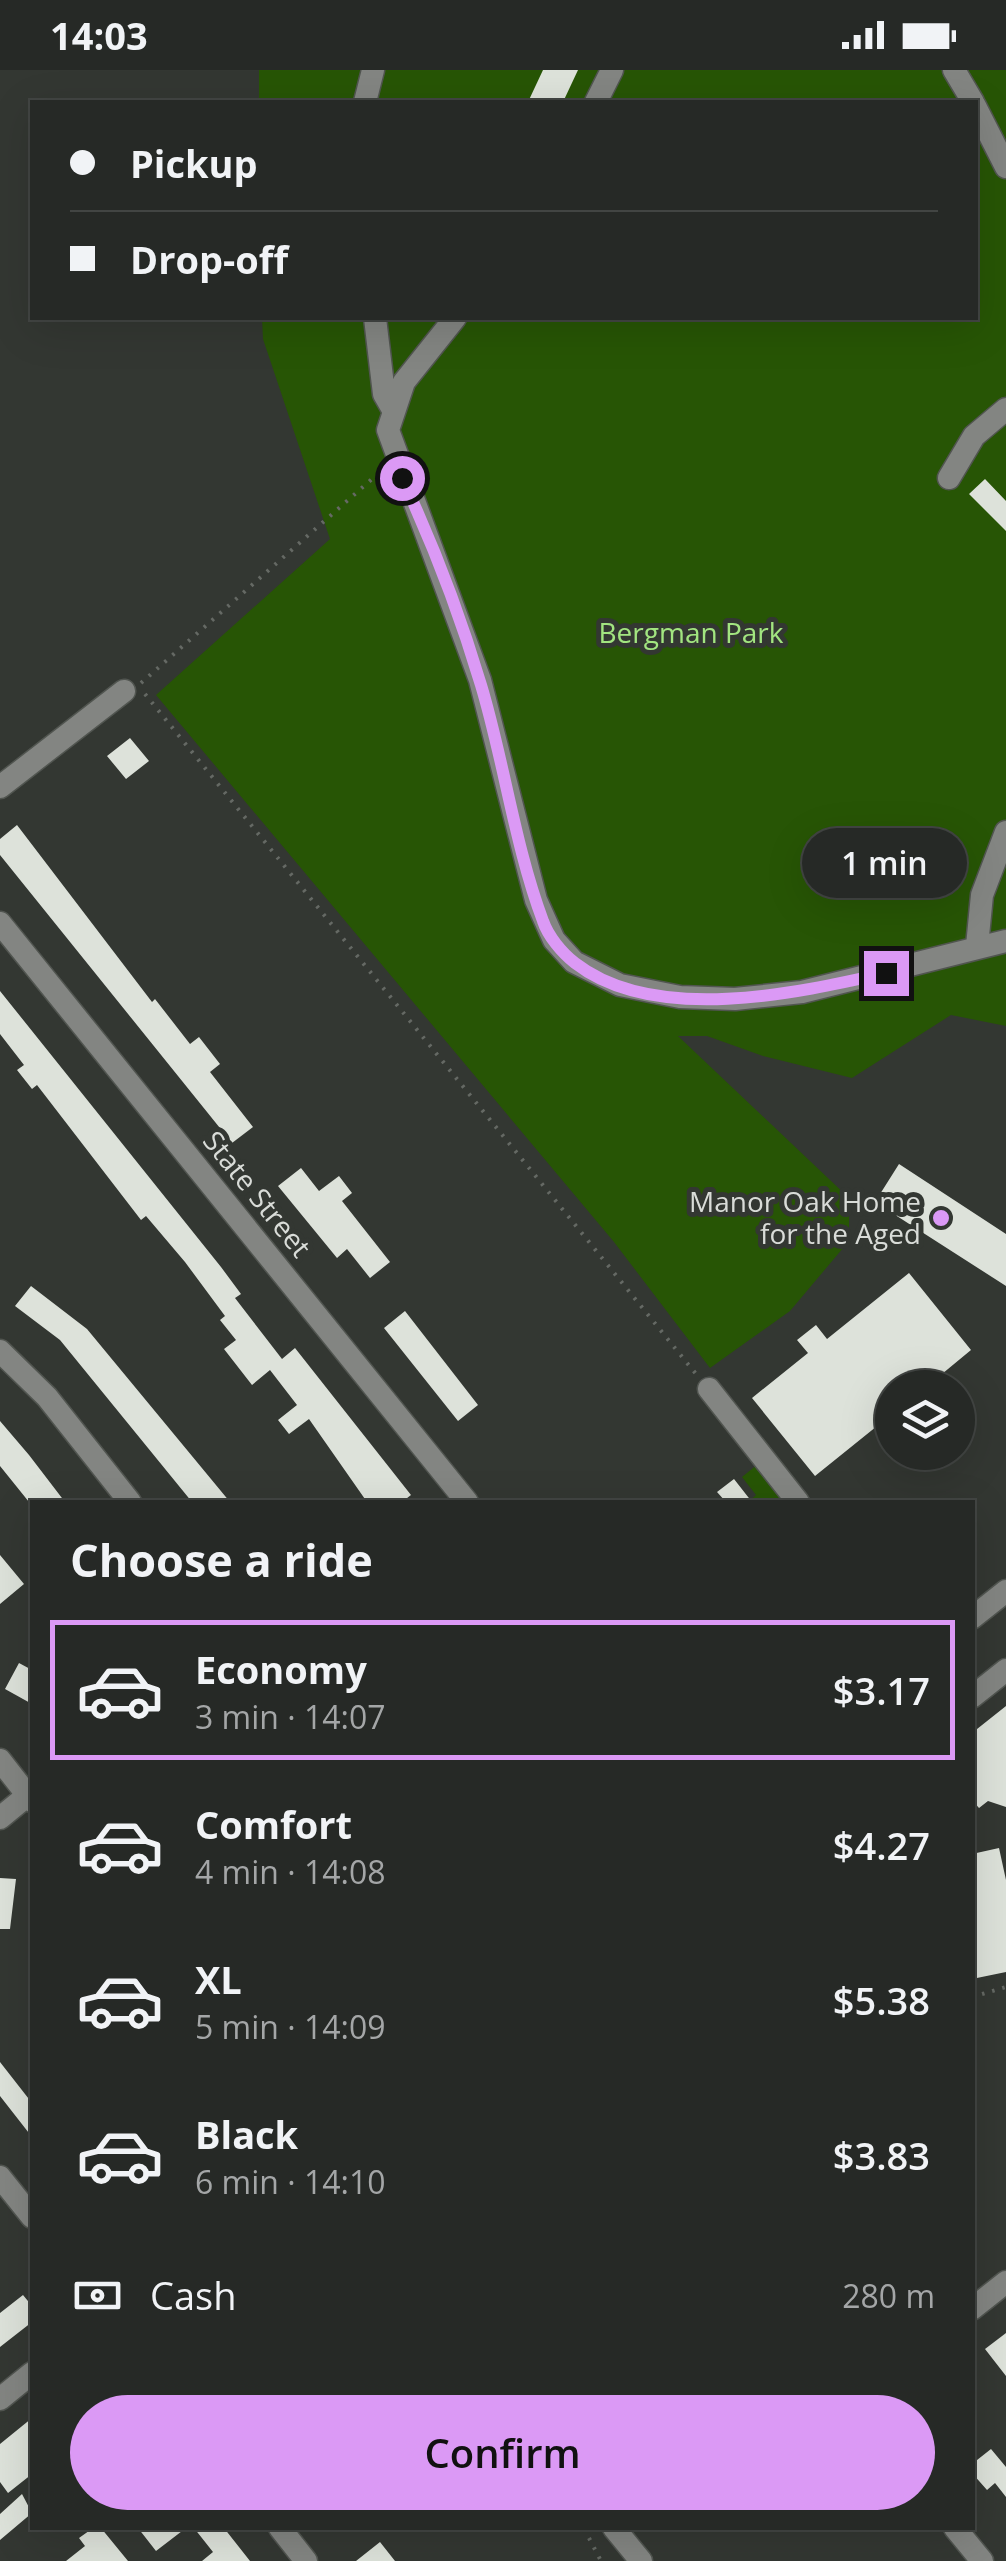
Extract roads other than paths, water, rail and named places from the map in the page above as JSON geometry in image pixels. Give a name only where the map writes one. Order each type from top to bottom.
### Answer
[{"type":"street","points":[[366,100],[373,70]]},
{"type":"street","points":[[597,100],[612,70]]},
{"type":"street","points":[[954,70],[972,100]]},
{"type":"street","points":[[978,112],[1006,167]]},
{"type":"street","points":[[375,320],[384,394],[392,408]]},
{"type":"street","points":[[453,320],[424,354],[392,408],[388,430],[395,459],[480,680],[544,924],[574,962],[620,985],[649,992],[735,999],[815,989],[977,946],[1006,942]]},
{"type":"street","points":[[949,478],[974,436],[1006,409]]},
{"type":"street","points":[[0,786],[129,690]]},
{"type":"street","points":[[977,946],[982,894],[1006,832]]},
{"type":"street","name":"State Street","points":[[0,923],[464,1500]]},
{"type":"street","points":[[0,1351],[47,1397],[128,1500]]},
{"type":"street","points":[[709,1389],[796,1500]]},
{"type":"street","points":[[975,1616],[1005,1595]]},
{"type":"street","points":[[975,1695],[1006,1670]]},
{"type":"street","points":[[0,1760],[30,1798],[0,1818]]},
{"type":"street","points":[[0,2177],[30,2214]]},
{"type":"street","points":[[975,2307],[1006,2282]]},
{"type":"street","points":[[0,2398],[30,2375]]},
{"type":"street","points":[[282,2530],[306,2561]]},
{"type":"street","points":[[616,2530],[641,2561]]},
{"type":"street","points":[[956,2530],[982,2561]]},
{"type":"place","name":"Manor Oak Home for the Aged","points":[[941,1218]]},
{"type":"park label","name":"Bergman Park","points":[[691,633]]}]
